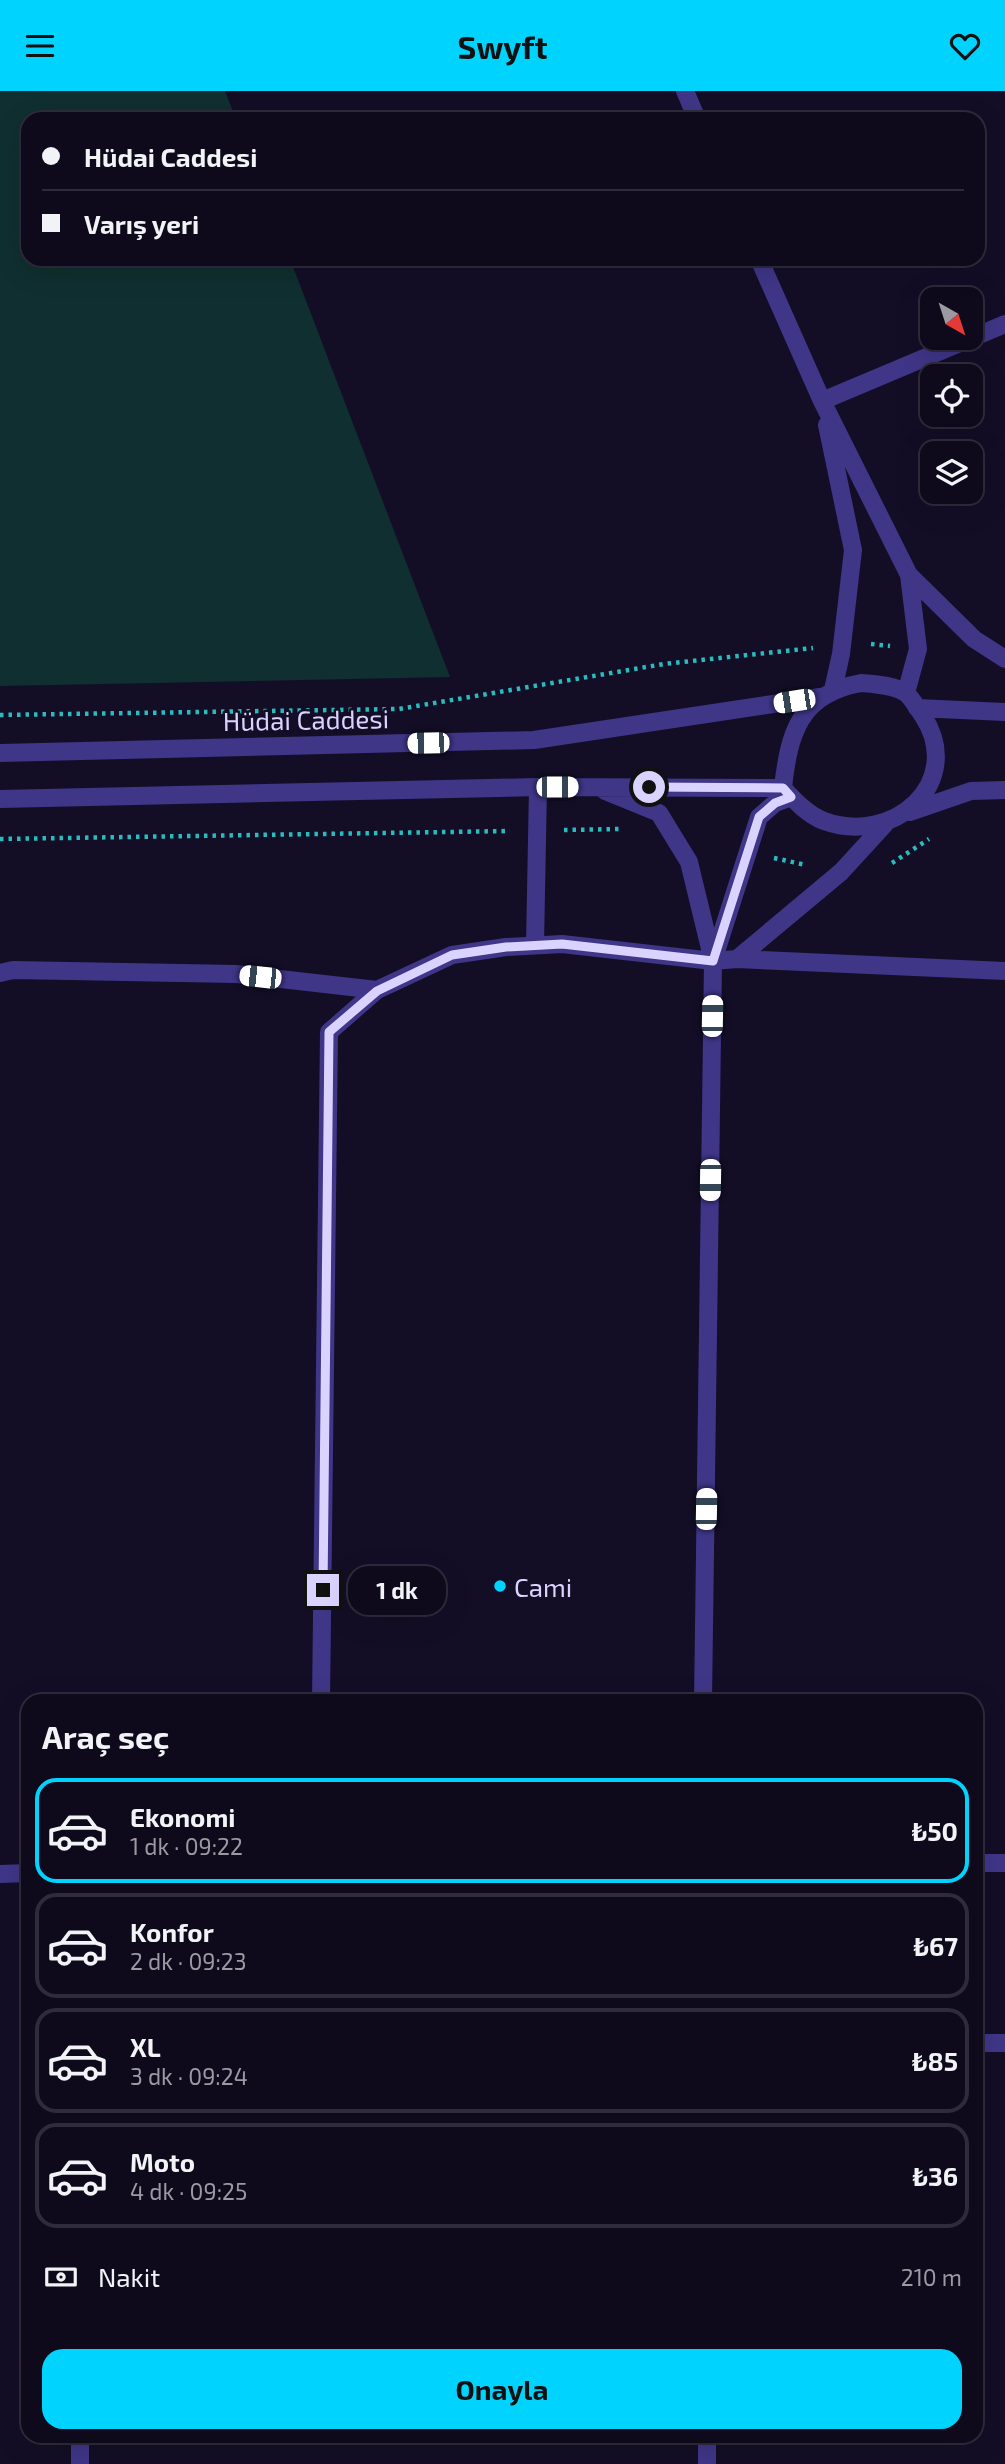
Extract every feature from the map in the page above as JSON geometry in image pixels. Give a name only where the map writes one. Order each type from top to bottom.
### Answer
[{"type":"street","points":[[685,91],[695,112]]},
{"type":"street","points":[[762,266],[822,401],[909,575],[974,639],[1005,659]]},
{"type":"street","points":[[822,401],[1005,324]]},
{"type":"street","points":[[822,401],[853,550],[842,646],[827,694]]},
{"type":"street","points":[[906,693],[918,649],[909,575]]},
{"type":"street","points":[[713,961],[759,817],[787,792],[793,736],[803,714],[827,694],[861,683],[882,685],[906,693],[928,724],[934,743],[934,763],[929,782],[920,800],[904,814]]},
{"type":"street","name":"Hüdai Caddesi","points":[[0,753],[534,740],[827,694]]},
{"type":"street","points":[[917,708],[1005,712]]},
{"type":"street","points":[[0,799],[538,787],[787,792],[801,807],[824,821],[864,827],[885,824],[904,814],[971,791],[1005,790]]},
{"type":"street","points":[[535,945],[538,787]]},
{"type":"street","points":[[596,787],[659,813],[689,862],[713,961],[704,1694]]},
{"type":"street","points":[[737,959],[841,872],[885,824]]},
{"type":"street","points":[[321,1694],[329,1032],[377,991],[452,955],[535,945],[562,944],[713,961],[737,959],[1005,971]]},
{"type":"street","points":[[0,972],[13,970],[236,974],[377,991]]},
{"type":"street","points":[[983,1863],[1005,1863]]},
{"type":"street","points":[[0,1874],[21,1873]]},
{"type":"street","points":[[983,2043],[1005,2043]]},
{"type":"street","points":[[80,2443],[80,2464]]},
{"type":"street","points":[[706,2443],[707,2464]]},
{"type":"path","points":[[0,715],[399,709],[664,664],[776,650],[872,644],[918,649]]},
{"type":"green space","points":[[0,91],[225,91],[233,112],[21,112],[21,266],[293,266],[450,677],[0,686]]},
{"type":"place","name":"Cami","points":[[500,1586]]},
{"type":"route","points":[[323,1590],[329,1032],[377,991],[452,955],[506,947],[562,944],[713,961],[759,817],[775,803],[791,797],[783,788],[649,787]]}]
